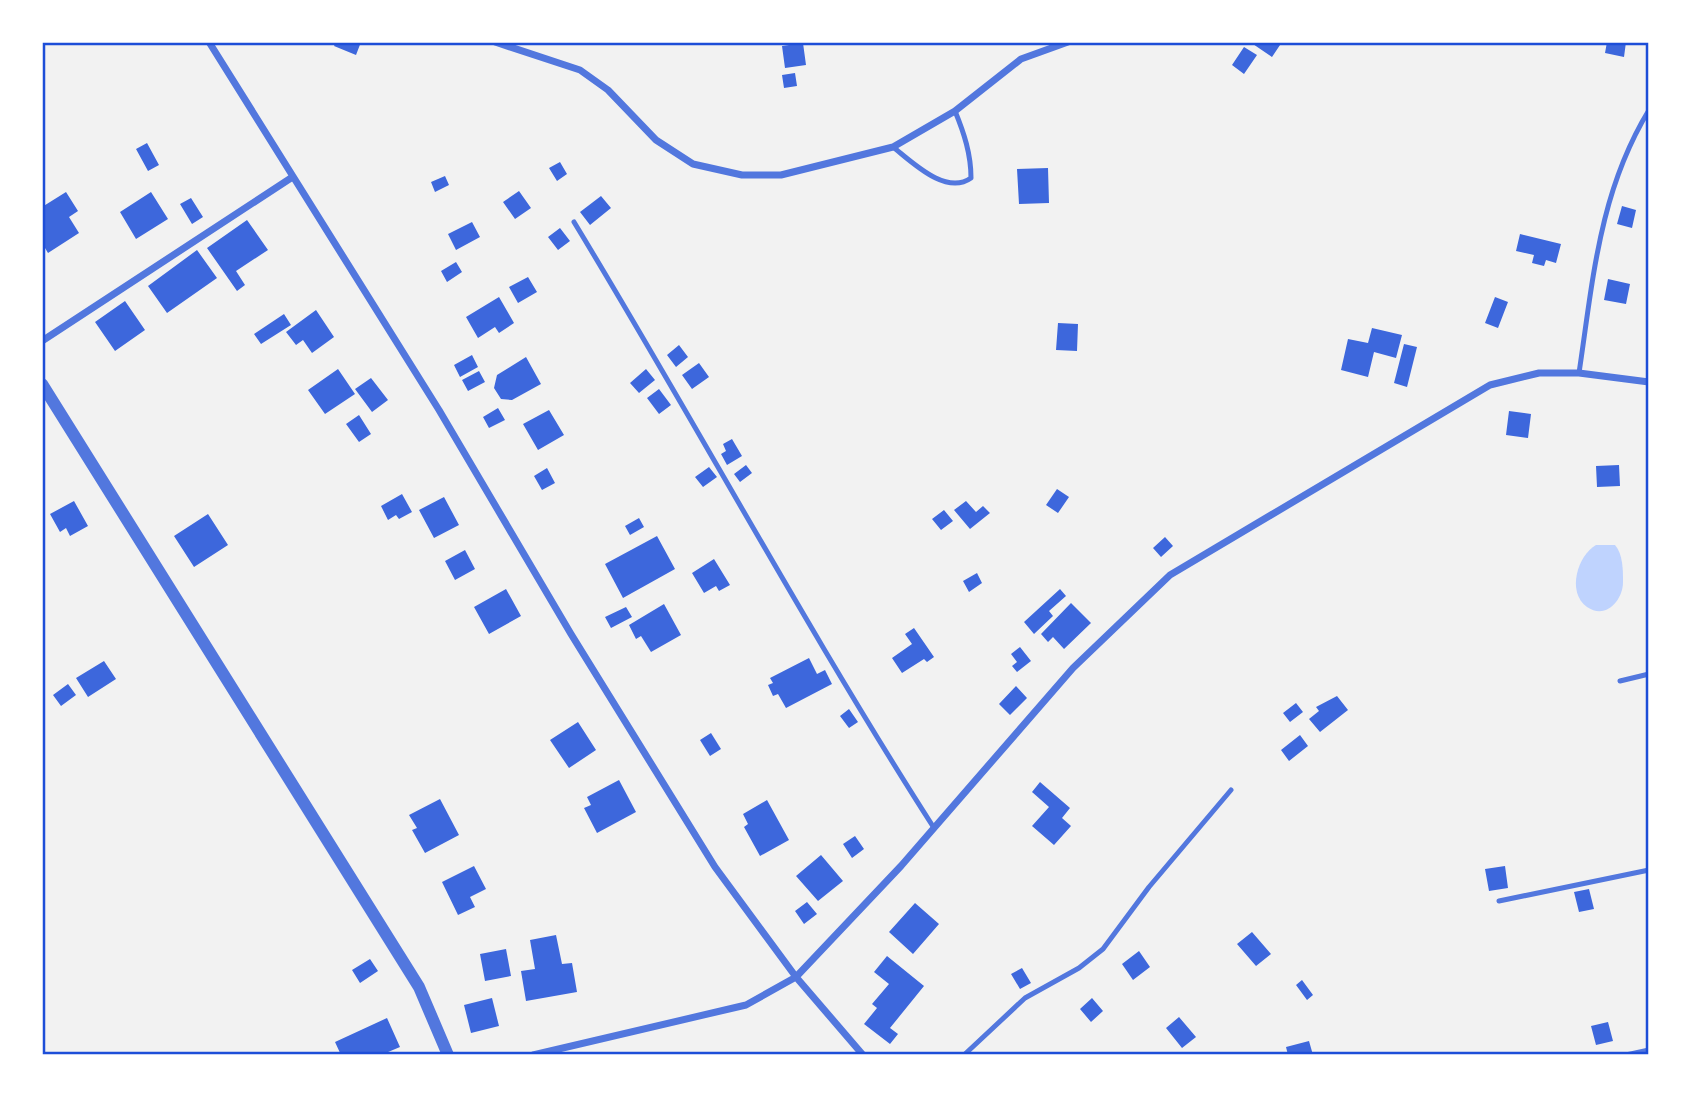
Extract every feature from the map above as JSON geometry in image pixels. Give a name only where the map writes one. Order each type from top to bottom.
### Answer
[{"type":"street","points":[[209,42],[439,410],[571,634],[715,867],[796,977],[863,1055]]},
{"type":"street","points":[[495,42],[580,70],[608,90],[656,140],[693,164],[741,175],[781,174],[893,147],[955,111],[1021,59],[1068,42]]},
{"type":"street","points":[[42,341],[291,177]]},
{"type":"street","points":[[533,1055],[746,1005],[796,977],[934,828],[1073,668],[1170,575],[1490,385],[1539,373],[1578,373],[1649,382]]},
{"type":"street","points":[[42,384],[419,987],[448,1055]]},
{"type":"lane","points":[[1578,373],[1603,215],[1619,165],[1649,110]]},
{"type":"lane","points":[[893,147],[938,179],[951,184],[965,182],[971,178],[971,166],[965,135],[955,111]]},
{"type":"lane","points":[[574,222],[658,361],[863,717],[934,828]]},
{"type":"lane","points":[[1620,681],[1649,674]]},
{"type":"lane","points":[[964,1055],[1025,998],[1079,968],[1103,949],[1149,887],[1231,790]]},
{"type":"lane","points":[[1499,901],[1649,870]]},
{"type":"lane","points":[[1626,1055],[1649,1050]]},
{"type":"water","points":[[1596,545],[1615,545],[1623,567],[1622,589],[1617,601],[1607,610],[1601,611],[1587,607],[1577,592],[1576,583],[1584,557]]},
{"type":"building","points":[[336,42],[361,42],[356,55],[334,46]]},
{"type":"building","points":[[1250,42],[1282,42],[1272,57]]},
{"type":"building","points":[[1607,42],[1626,42],[1624,57],[1605,53]]},
{"type":"building","points":[[803,43],[806,65],[785,68],[782,46]]},
{"type":"building","points":[[1244,47],[1257,55],[1244,74],[1232,65]]},
{"type":"building","points":[[795,73],[797,86],[784,88],[782,75]]},
{"type":"building","points":[[147,143],[159,165],[148,171],[136,149]]},
{"type":"building","points":[[560,162],[567,174],[557,181],[549,168]]},
{"type":"building","points":[[1048,168],[1049,203],[1019,204],[1017,169]]},
{"type":"building","points":[[445,176],[449,185],[435,192],[431,182]]},
{"type":"building","points":[[519,191],[531,208],[515,219],[503,202]]},
{"type":"building","points":[[66,192],[78,211],[69,217],[79,233],[48,253],[42,243],[42,207]]},
{"type":"building","points":[[151,192],[168,219],[136,239],[120,212]]},
{"type":"building","points":[[601,196],[611,208],[590,225],[580,212]]},
{"type":"building","points":[[191,198],[203,217],[192,224],[180,204]]},
{"type":"building","points":[[1622,206],[1636,210],[1632,228],[1617,224]]},
{"type":"building","points":[[247,220],[268,250],[236,271],[245,285],[237,291],[207,248]]},
{"type":"building","points":[[472,222],[480,237],[456,250],[448,234]]},
{"type":"building","points":[[560,228],[570,241],[558,250],[548,237]]},
{"type":"building","points":[[1520,234],[1561,244],[1556,263],[1546,260],[1544,266],[1532,263],[1534,255],[1516,251]]},
{"type":"building","points":[[197,250],[217,278],[167,313],[148,286]]},
{"type":"building","points":[[456,262],[462,272],[447,282],[441,271]]},
{"type":"building","points":[[528,277],[537,292],[518,303],[509,287]]},
{"type":"building","points":[[1608,279],[1630,284],[1626,304],[1604,300]]},
{"type":"building","points":[[499,297],[514,323],[499,333],[495,327],[478,338],[466,317]]},
{"type":"building","points":[[1495,297],[1508,302],[1498,328],[1485,323]]},
{"type":"building","points":[[125,301],[145,330],[115,351],[95,322]]},
{"type":"building","points":[[316,310],[334,337],[312,353],[303,340],[296,345],[286,332]]},
{"type":"building","points":[[284,314],[291,325],[261,344],[254,334]]},
{"type":"building","points":[[1058,323],[1078,324],[1077,351],[1056,350]]},
{"type":"building","points":[[1372,328],[1402,335],[1396,358],[1374,352],[1368,377],[1341,370],[1348,339],[1368,343]]},
{"type":"building","points":[[1404,344],[1417,347],[1407,387],[1394,383]]},
{"type":"building","points":[[679,345],[688,357],[676,367],[667,355]]},
{"type":"building","points":[[472,355],[478,367],[460,377],[454,365]]},
{"type":"building","points":[[526,357],[541,384],[512,400],[501,399],[494,388],[497,375]]},
{"type":"building","points":[[699,363],[709,377],[692,389],[682,375]]},
{"type":"building","points":[[338,369],[355,394],[325,414],[308,390]]},
{"type":"building","points":[[646,369],[655,380],[639,393],[630,383]]},
{"type":"building","points":[[479,371],[485,382],[468,391],[462,380]]},
{"type":"building","points":[[371,378],[388,400],[372,412],[355,389]]},
{"type":"building","points":[[659,389],[671,405],[659,414],[647,398]]},
{"type":"building","points":[[498,408],[505,420],[489,428],[483,417]]},
{"type":"building","points":[[549,410],[564,435],[538,450],[523,424]]},
{"type":"building","points":[[1509,411],[1531,414],[1528,438],[1506,435]]},
{"type":"building","points":[[359,415],[371,434],[359,442],[346,424]]},
{"type":"building","points":[[732,439],[742,456],[727,465],[721,454],[726,451],[723,444]]},
{"type":"building","points":[[746,465],[752,473],[740,482],[734,474]]},
{"type":"building","points":[[1619,465],[1620,486],[1597,487],[1596,466]]},
{"type":"building","points":[[709,467],[717,477],[703,487],[695,477]]},
{"type":"building","points":[[547,468],[555,483],[542,490],[534,476]]},
{"type":"building","points":[[1057,489],[1069,497],[1058,513],[1046,505]]},
{"type":"building","points":[[402,494],[412,512],[399,519],[396,515],[388,520],[381,506]]},
{"type":"building","points":[[444,497],[459,525],[434,538],[419,510]]},
{"type":"building","points":[[74,501],[88,526],[70,536],[66,528],[60,532],[50,514]]},
{"type":"building","points":[[966,501],[976,512],[983,506],[990,513],[970,529],[954,510]]},
{"type":"building","points":[[944,510],[953,521],[941,530],[932,519]]},
{"type":"building","points":[[208,514],[228,545],[194,567],[174,536]]},
{"type":"building","points":[[639,518],[644,527],[630,535],[625,526]]},
{"type":"building","points":[[657,536],[675,569],[623,598],[605,564]]},
{"type":"building","points":[[1165,537],[1173,546],[1161,557],[1153,548]]},
{"type":"building","points":[[465,550],[475,569],[455,580],[445,561]]},
{"type":"building","points":[[714,559],[730,585],[719,591],[716,586],[704,593],[692,573]]},
{"type":"building","points":[[977,573],[982,583],[969,592],[963,581]]},
{"type":"building","points":[[506,589],[521,616],[489,634],[474,607]]},
{"type":"building","points":[[1060,589],[1066,596],[1049,611],[1053,616],[1034,634],[1024,622]]},
{"type":"building","points":[[1071,603],[1091,623],[1064,649],[1053,637],[1048,642],[1041,634]]},
{"type":"building","points":[[664,604],[681,635],[651,652],[641,636],[636,639],[629,625]]},
{"type":"building","points":[[626,607],[632,617],[611,628],[605,617]]},
{"type":"building","points":[[914,628],[934,657],[927,662],[924,659],[902,673],[892,658],[912,644],[905,634]]},
{"type":"building","points":[[1020,647],[1031,661],[1017,672],[1012,666],[1017,662],[1011,654]]},
{"type":"building","points":[[809,658],[817,674],[825,670],[832,684],[786,708],[778,694],[773,696],[768,685],[773,683],[770,678]]},
{"type":"building","points":[[104,661],[116,679],[88,697],[76,678]]},
{"type":"building","points":[[68,684],[76,695],[61,706],[53,695]]},
{"type":"building","points":[[1016,686],[1027,698],[1010,715],[999,704]]},
{"type":"building","points":[[1337,696],[1348,710],[1320,732],[1309,719],[1319,711],[1316,707]]},
{"type":"building","points":[[1296,703],[1303,712],[1290,722],[1283,713]]},
{"type":"building","points":[[849,709],[858,722],[849,728],[840,716]]},
{"type":"building","points":[[578,722],[596,750],[569,768],[550,740]]},
{"type":"building","points":[[711,733],[721,749],[710,756],[700,740]]},
{"type":"building","points":[[1300,735],[1308,746],[1289,761],[1281,750]]},
{"type":"building","points":[[619,780],[636,812],[597,833],[584,808],[591,805],[587,797]]},
{"type":"building","points":[[1040,782],[1070,808],[1062,818],[1071,826],[1054,845],[1032,826],[1049,807],[1032,792]]},
{"type":"building","points":[[440,799],[459,835],[425,853],[412,830],[417,828],[409,815]]},
{"type":"building","points":[[767,800],[789,840],[760,856],[744,827],[748,824],[743,814]]},
{"type":"building","points":[[855,836],[864,849],[852,858],[843,844]]},
{"type":"building","points":[[821,855],[843,881],[818,901],[796,876]]},
{"type":"building","points":[[474,866],[486,889],[470,897],[475,907],[458,915],[442,882]]},
{"type":"building","points":[[1505,866],[1508,888],[1489,891],[1485,869]]},
{"type":"building","points":[[1589,889],[1594,909],[1579,912],[1574,892]]},
{"type":"building","points":[[807,902],[817,914],[804,924],[795,911]]},
{"type":"building","points":[[915,903],[939,924],[913,954],[889,932]]},
{"type":"building","points":[[1252,932],[1271,954],[1256,966],[1237,944]]},
{"type":"building","points":[[556,935],[562,964],[572,963],[577,992],[526,1001],[521,971],[535,969],[530,940]]},
{"type":"building","points":[[506,949],[511,976],[485,981],[480,954]]},
{"type":"building","points":[[1139,951],[1150,967],[1133,980],[1122,964]]},
{"type":"building","points":[[887,956],[924,986],[890,1028],[898,1034],[890,1044],[864,1024],[877,1008],[872,1004],[889,984],[874,972]]},
{"type":"building","points":[[370,959],[378,971],[360,983],[352,970]]},
{"type":"building","points":[[1022,968],[1031,983],[1020,989],[1011,974]]},
{"type":"building","points":[[1302,980],[1313,995],[1307,1000],[1296,985]]},
{"type":"building","points":[[492,998],[499,1026],[471,1033],[464,1005]]},
{"type":"building","points":[[1092,998],[1103,1011],[1091,1022],[1080,1009]]},
{"type":"building","points":[[1179,1017],[1196,1037],[1182,1048],[1166,1028]]},
{"type":"building","points":[[387,1018],[400,1047],[381,1055],[341,1055],[335,1042]]},
{"type":"building","points":[[1608,1022],[1613,1041],[1596,1045],[1591,1026]]},
{"type":"building","points":[[1309,1041],[1313,1055],[1288,1055],[1286,1047]]}]
